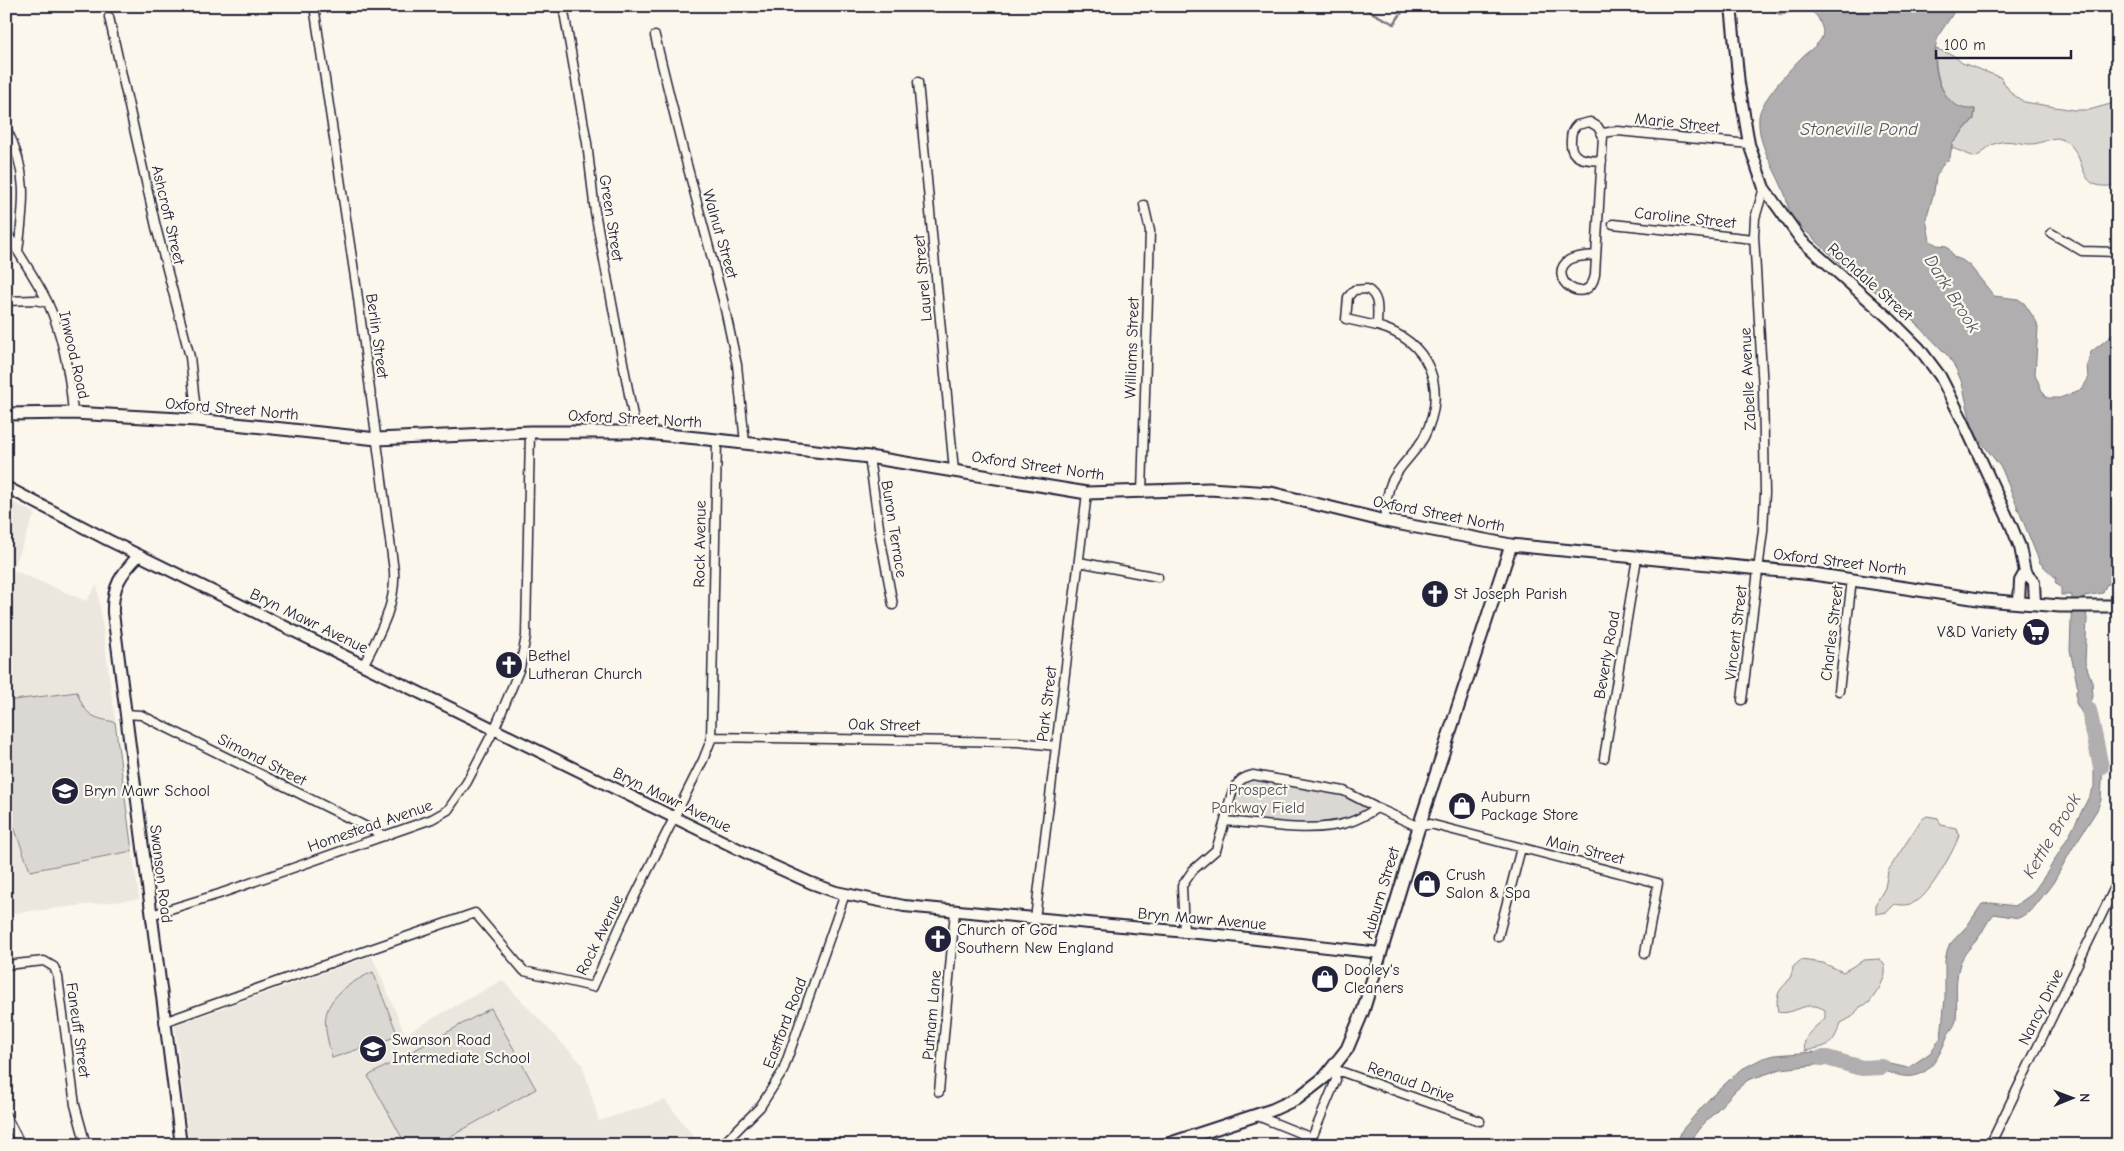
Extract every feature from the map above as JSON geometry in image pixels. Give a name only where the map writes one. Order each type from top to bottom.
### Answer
[{"type":"main road","name":"Oxford Street North","points":[[6,414],[73,413],[197,420],[378,439],[530,432],[636,432],[869,457],[1087,493],[1142,493],[1210,489],[1271,494],[1385,520],[1512,545],[1852,578],[1985,600],[2060,606],[2118,606]]},
{"type":"main road","name":"Auburn Street","points":[[1166,1145],[1281,1106],[1305,1093],[1334,1069],[1347,1049],[1356,1029],[1419,827],[1512,545]]},
{"type":"street","name":"Berlin Street","points":[[314,6],[378,439],[393,558],[394,585],[390,611],[364,664]]},
{"type":"street","name":"Green Street","points":[[563,6],[587,143],[595,212],[636,432]]},
{"type":"street","name":"Rochdale Street","points":[[1732,6],[1739,84],[1748,144],[1764,188],[1802,241],[1907,336],[1940,376],[2011,525],[2020,547],[2025,572],[2034,582],[2035,604]]},
{"type":"street","name":"Ashcroft Street","points":[[109,17],[156,227],[190,357],[197,420]]},
{"type":"street","name":"Walnut Street","points":[[655,36],[682,146],[724,300],[736,364],[745,443]]},
{"type":"street","name":"Laurel Street","points":[[918,82],[954,471]]},
{"type":"street","points":[[1596,255],[1574,258],[1565,264],[1562,271],[1563,278],[1569,287],[1579,291],[1591,285],[1595,275],[1602,161],[1602,133],[1593,123],[1580,123],[1572,130],[1570,146],[1573,152],[1580,159],[1602,161]]},
{"type":"street","points":[[6,128],[17,152],[24,185],[18,251]]},
{"type":"street","name":"Marie Street","points":[[1602,133],[1618,131],[1748,144]]},
{"type":"street","name":"Zabelle Avenue","points":[[1758,569],[1765,493],[1763,390],[1754,239],[1755,218],[1764,188]]},
{"type":"street","name":"Williams Street","points":[[1142,493],[1150,230],[1144,204]]},
{"type":"street","name":"Caroline Street","points":[[1613,224],[1754,239]]},
{"type":"street","name":"Inwood Road","points":[[6,231],[48,303],[71,386],[73,413]]},
{"type":"street","points":[[2050,233],[2082,251],[2118,252]]},
{"type":"street","points":[[1377,326],[1378,307],[1375,296],[1367,290],[1354,290],[1348,297],[1346,319],[1377,326],[1403,336],[1422,354],[1429,365],[1434,391],[1432,416],[1424,437],[1415,453],[1398,471],[1390,485],[1385,520]]},
{"type":"street","points":[[6,301],[35,300],[48,303]]},
{"type":"street","name":"Homestead Avenue","points":[[151,915],[219,894],[385,836],[441,816],[448,810],[466,782],[495,728],[520,668],[525,647],[530,432]]},
{"type":"street","name":"Rock Avenue","points":[[164,1022],[475,913],[524,972],[593,987],[673,817],[703,760],[711,737],[717,440]]},
{"type":"street","name":"Buron Terrace","points":[[869,457],[881,541],[893,605]]},
{"type":"street","name":"Bryn Mawr Avenue","points":[[6,488],[796,877],[845,894],[904,906],[1380,953]]},
{"type":"street","name":"Park Street","points":[[1035,919],[1087,493]]},
{"type":"street","name":"Swanson Road","points":[[139,555],[120,578],[113,596],[114,613],[125,714],[181,1145]]},
{"type":"street","name":"Beverly Road","points":[[1604,758],[1638,558]]},
{"type":"street","points":[[1079,562],[1158,577]]},
{"type":"street","name":"Vincent Street","points":[[1742,700],[1758,569]]},
{"type":"street","name":"Rochdale Street","points":[[2019,602],[2020,581],[2025,572]]},
{"type":"street","name":"Charles Street","points":[[1839,691],[1852,578]]},
{"type":"street","name":"Simond Street","points":[[125,714],[141,715],[385,836]]},
{"type":"street","name":"Oak Street","points":[[711,737],[1018,742],[1056,746]]},
{"type":"street","points":[[1184,933],[1181,898],[1182,886],[1193,870],[1216,850],[1235,785],[1242,778],[1253,775],[1344,791],[1419,827]]},
{"type":"street","points":[[1225,821],[1306,827],[1328,826],[1352,822],[1378,808]]},
{"type":"street","name":"Main Street","points":[[1419,827],[1430,824],[1658,882],[1646,953]]},
{"type":"street","points":[[1498,937],[1521,848]]},
{"type":"street","name":"Nancy Drive","points":[[1990,1145],[2118,881]]},
{"type":"street","name":"Eastford Road","points":[[722,1145],[760,1107],[783,1070],[845,894]]},
{"type":"street","name":"Putnam Lane","points":[[939,1092],[956,911]]},
{"type":"street","name":"Faneuff Street","points":[[6,965],[44,961],[54,968],[58,977],[75,1105],[86,1145]]},
{"type":"street","points":[[1255,1115],[1310,1142],[1336,1080],[1334,1069]]},
{"type":"street","name":"Renaud Drive","points":[[1334,1069],[1480,1121]]},
{"type":"street","points":[[6,1116],[21,1145]]},
{"type":"shaded area","name":"Bryn Mawr School","points":[[6,499],[35,513],[13,570],[86,601],[97,585],[139,899],[6,914]]},
{"type":"shaded area","name":"Swanson Road Intermediate School","points":[[372,956],[405,1034],[502,980],[582,1064],[599,1121],[665,1100],[700,1145],[189,1145],[175,1025]]},
{"type":"green space","points":[[1936,49],[1953,55],[1962,63],[2000,77],[2011,93],[2024,102],[2074,110],[2089,110],[2118,102],[2118,185],[2102,186],[2091,182],[2086,177],[2073,148],[2067,142],[2058,138],[2031,144],[2001,142],[1993,144],[1975,157],[1952,148],[1952,144],[1974,119],[1975,109],[1964,109],[1955,105],[1944,92],[1936,66]]},
{"type":"green space","points":[[77,692],[86,711],[100,719],[115,722],[132,851],[30,871],[6,805],[6,701]]},
{"type":"green space","name":"Prospect Parkway Field","points":[[1245,777],[1347,792],[1377,808],[1361,818],[1328,826],[1225,821],[1230,801]]},
{"type":"green space","points":[[1927,816],[1938,818],[1941,825],[1956,828],[1959,836],[1952,851],[1935,881],[1922,897],[1909,904],[1895,904],[1887,912],[1876,914],[1876,903],[1885,888],[1888,871],[1921,820]]},
{"type":"green space","points":[[1880,959],[1885,966],[1885,975],[1870,1002],[1860,1007],[1852,1017],[1841,1023],[1835,1037],[1829,1044],[1805,1051],[1805,1041],[1813,1029],[1825,1018],[1825,1010],[1806,1006],[1790,1012],[1778,1012],[1778,996],[1789,980],[1793,967],[1801,960],[1823,963],[1843,972],[1864,960]]},
{"type":"green space","points":[[373,972],[398,1036],[332,1058],[326,1028],[327,1011],[337,995],[346,987]]},
{"type":"green space","points":[[491,1008],[536,1089],[435,1145],[406,1145],[368,1076]]},
{"type":"water","name":"Stoneville Pond","points":[[1770,6],[1956,6],[1937,40],[1935,59],[1938,80],[1948,98],[1954,104],[1967,109],[1975,109],[1974,118],[1952,144],[1950,158],[1941,167],[1936,177],[1934,192],[1926,219],[1930,241],[1937,245],[1947,246],[1954,257],[1970,266],[1994,296],[2018,299],[2024,303],[2036,321],[2038,328],[2035,374],[2047,398],[2060,398],[2082,389],[2088,379],[2087,365],[2091,352],[2110,337],[2118,327],[2118,581],[2106,585],[2103,593],[2084,596],[2087,619],[2085,662],[2092,682],[2093,696],[2090,707],[2095,739],[2103,762],[2101,800],[2097,810],[2053,883],[2032,910],[2019,918],[1994,914],[1978,939],[1964,956],[1960,963],[1956,987],[1955,1022],[1936,1060],[1923,1073],[1905,1076],[1881,1069],[1871,1073],[1855,1074],[1824,1064],[1781,1069],[1748,1080],[1698,1130],[1689,1145],[1676,1145],[1682,1130],[1710,1098],[1740,1070],[1763,1058],[1775,1055],[1814,1052],[1855,1068],[1886,1063],[1908,1068],[1930,1053],[1941,1037],[1945,998],[1945,961],[1950,944],[1967,926],[1982,904],[1991,903],[2015,906],[2032,894],[2070,834],[2094,787],[2094,757],[2086,720],[2076,703],[2076,691],[2078,689],[2070,650],[2072,595],[2061,595],[2061,588],[2055,582],[2056,578],[2040,563],[2002,469],[1973,431],[1962,383],[1956,369],[1949,357],[1912,319],[1848,271],[1790,215],[1784,192],[1764,147],[1759,127],[1759,117],[1770,94],[1798,61],[1819,42],[1823,31],[1817,16],[1813,13],[1803,10],[1781,15],[1770,10]]},
{"type":"waterway","name":"Dark Brook","points":[[1359,6],[1394,24],[1406,6]]},
{"type":"waterway","name":"Kettle Brook","points":[[2089,710],[2101,767]]},
{"type":"waterway","name":"Kettle Brook","points":[[1821,1058],[1862,1068],[1882,1067]]},
{"type":"place","name":"St Joseph Parish","points":[[1435,594]]},
{"type":"place","name":"V&D Variety","points":[[2036,632]]},
{"type":"place","name":"Bethel Lutheran Church","points":[[509,665]]},
{"type":"place","name":"Bryn Mawr School","points":[[65,791]]},
{"type":"place","name":"Auburn Package Store","points":[[1462,806]]},
{"type":"place","name":"Crush Salon & Spa","points":[[1427,884]]},
{"type":"place","name":"Church of God Southern New England","points":[[938,939]]},
{"type":"place","name":"Dooley's Cleaners","points":[[1325,979]]},
{"type":"place","name":"Swanson Road Intermediate School","points":[[373,1049]]}]
